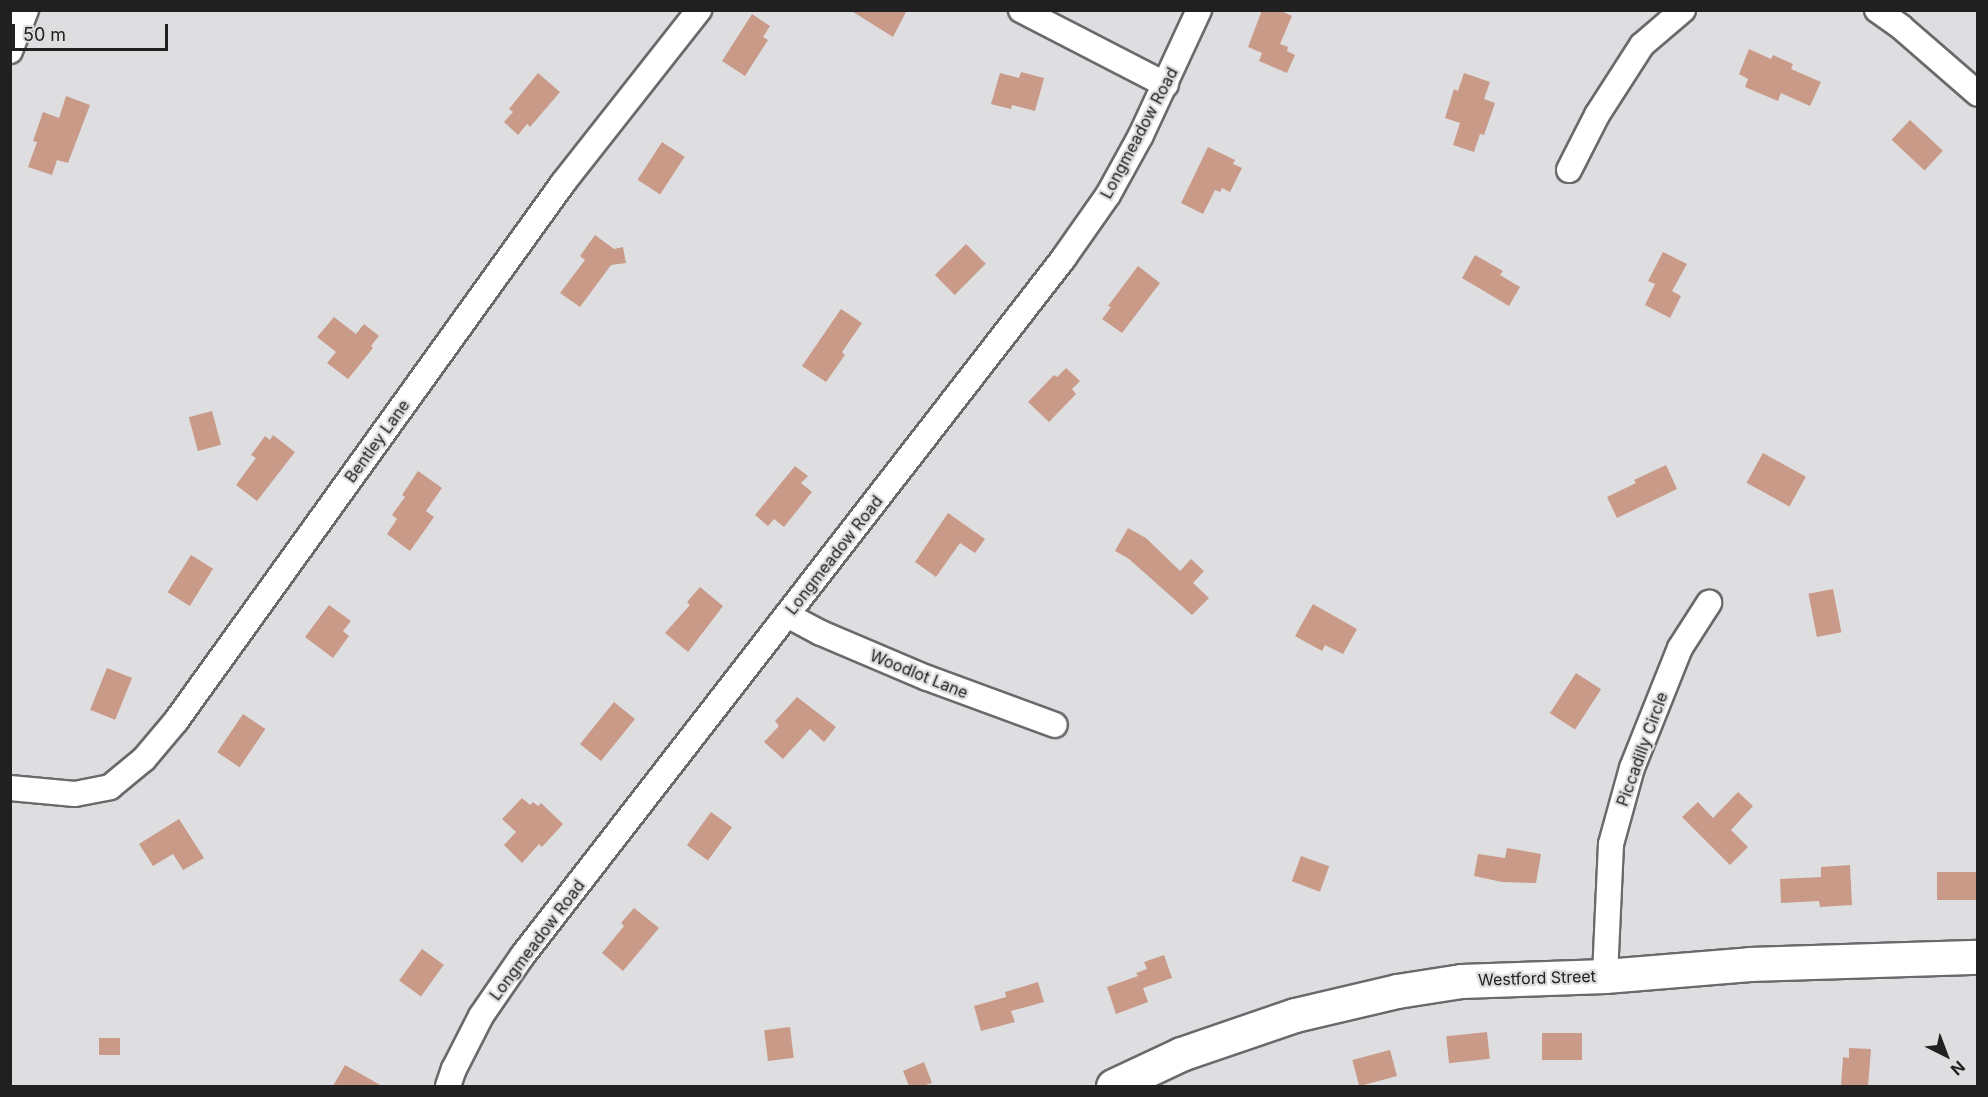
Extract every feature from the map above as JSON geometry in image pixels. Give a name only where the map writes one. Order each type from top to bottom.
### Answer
[{"type":"main road","name":"Westford Street","points":[[1113,1086],[1181,1054],[1238,1033],[1342,1002],[1461,981],[1605,976],[1750,964],[1977,957]]},
{"type":"street","points":[[10,51],[26,10]]},
{"type":"street","name":"Bentley Lane","points":[[10,788],[75,794],[110,787],[144,759],[176,721],[563,183],[699,10]]},
{"type":"street","points":[[1021,10],[1166,85]]},
{"type":"street","name":"Longmeadow Road","points":[[448,1086],[454,1069],[481,1016],[524,955],[1069,250],[1108,195],[1166,85],[1199,10]]},
{"type":"street","points":[[1569,170],[1597,115],[1642,45],[1683,10]]},
{"type":"street","points":[[1877,10],[1904,19],[1977,94]]},
{"type":"street","name":"Piccadilly Circle","points":[[1605,976],[1611,844],[1632,768],[1680,648],[1709,603]]},
{"type":"street","name":"Woodlot Lane","points":[[787,615],[821,633],[927,678],[1055,725]]},
{"type":"building","points":[[850,10],[907,10],[893,37]]},
{"type":"building","points":[[1262,10],[1279,10],[1292,16],[1280,44],[1288,47],[1287,51],[1295,55],[1287,73],[1259,61],[1262,53],[1248,47]]},
{"type":"building","points":[[752,14],[770,26],[763,37],[768,40],[745,76],[722,61]]},
{"type":"building","points":[[1749,49],[1771,59],[1773,55],[1793,64],[1791,69],[1821,82],[1810,106],[1781,93],[1778,101],[1745,87],[1748,79],[1739,74]]},
{"type":"building","points":[[1021,72],[1044,78],[1035,111],[1012,105],[1011,109],[991,104],[1000,73],[1019,78]]},
{"type":"building","points":[[538,73],[560,92],[530,127],[527,124],[518,135],[504,122],[513,112],[509,109]]},
{"type":"building","points":[[1464,73],[1490,82],[1484,99],[1495,103],[1484,135],[1480,134],[1474,152],[1453,145],[1460,123],[1445,118],[1454,89],[1458,91]]},
{"type":"building","points":[[66,96],[90,105],[68,163],[57,160],[52,175],[28,167],[37,142],[33,141],[43,112],[59,118]]},
{"type":"building","points":[[1910,120],[1943,151],[1924,170],[1892,140]]},
{"type":"building","points":[[662,142],[685,157],[660,194],[637,180]]},
{"type":"building","points":[[1208,147],[1235,160],[1233,164],[1242,168],[1230,192],[1222,188],[1220,192],[1215,190],[1203,214],[1181,203]]},
{"type":"building","points":[[595,235],[614,249],[623,247],[626,263],[611,265],[580,307],[560,293],[585,260],[580,256]]},
{"type":"building","points":[[966,244],[986,264],[955,295],[935,275]]},
{"type":"building","points":[[1663,252],[1687,264],[1672,291],[1681,296],[1670,318],[1645,305],[1655,284],[1648,281]]},
{"type":"building","points":[[1475,255],[1503,271],[1500,275],[1520,287],[1509,306],[1462,278]]},
{"type":"building","points":[[1138,266],[1160,283],[1122,333],[1102,319],[1111,307],[1108,306]]},
{"type":"building","points":[[841,309],[862,323],[842,352],[845,355],[826,382],[802,366]]},
{"type":"building","points":[[334,317],[356,334],[364,324],[379,336],[371,346],[373,348],[348,379],[327,363],[336,352],[317,337]]},
{"type":"building","points":[[1066,368],[1080,381],[1072,389],[1076,394],[1049,422],[1028,402],[1054,375],[1057,377]]},
{"type":"building","points":[[212,411],[221,445],[198,451],[189,417]]},
{"type":"building","points":[[273,435],[295,452],[257,501],[236,485],[256,458],[251,455],[265,436],[270,440]]},
{"type":"building","points":[[1763,453],[1806,477],[1789,506],[1747,483]]},
{"type":"building","points":[[1666,465],[1677,489],[1617,518],[1607,497],[1636,483],[1634,480]]},
{"type":"building","points":[[795,466],[808,476],[801,483],[812,492],[784,527],[774,519],[768,526],[755,515]]},
{"type":"building","points":[[418,471],[442,488],[426,511],[434,517],[410,551],[387,534],[397,519],[392,515],[405,497],[402,495]]},
{"type":"building","points":[[948,513],[985,539],[975,553],[960,543],[936,577],[915,562]]},
{"type":"building","points":[[1128,528],[1146,538],[1180,571],[1191,559],[1204,571],[1193,583],[1209,598],[1192,615],[1129,559],[1115,551]]},
{"type":"building","points":[[191,555],[213,569],[190,606],[168,592]]},
{"type":"building","points":[[700,587],[723,606],[688,652],[665,633],[690,605],[687,602]]},
{"type":"building","points":[[1833,589],[1841,632],[1817,637],[1808,594]]},
{"type":"building","points":[[1313,604],[1357,629],[1343,654],[1325,645],[1322,651],[1295,636]]},
{"type":"building","points":[[329,605],[351,621],[343,631],[349,636],[333,658],[305,637]]},
{"type":"building","points":[[107,668],[132,678],[115,720],[90,710]]},
{"type":"building","points":[[1576,673],[1601,689],[1575,730],[1550,713]]},
{"type":"building","points":[[797,697],[836,727],[824,742],[810,729],[783,759],[764,742],[779,726],[775,721]]},
{"type":"building","points":[[614,702],[635,719],[601,761],[580,744]]},
{"type":"building","points":[[243,714],[265,729],[240,767],[217,752]]},
{"type":"building","points":[[1738,792],[1753,806],[1731,830],[1748,847],[1730,865],[1682,817],[1698,802],[1713,818]]},
{"type":"building","points":[[522,798],[530,805],[533,802],[538,806],[541,803],[563,824],[542,847],[539,844],[522,863],[504,845],[516,832],[502,819]]},
{"type":"building","points":[[711,812],[732,827],[708,860],[687,845]]},
{"type":"building","points":[[179,819],[204,858],[183,870],[173,854],[153,866],[139,844]]},
{"type":"building","points":[[1507,848],[1541,854],[1536,883],[1502,882],[1474,876],[1478,854],[1505,858]]},
{"type":"building","points":[[1301,856],[1329,866],[1320,892],[1292,881]]},
{"type":"building","points":[[1850,865],[1852,905],[1820,907],[1819,901],[1781,903],[1780,879],[1821,877],[1821,867]]},
{"type":"building","points":[[1937,872],[1977,872],[1977,900],[1937,900]]},
{"type":"building","points":[[634,908],[659,928],[623,971],[602,953],[624,926],[621,923]]},
{"type":"building","points":[[422,949],[444,965],[421,996],[399,981]]},
{"type":"building","points":[[1164,955],[1172,978],[1143,988],[1148,1002],[1116,1014],[1107,987],[1138,976],[1136,973],[1147,969],[1144,962]]},
{"type":"building","points":[[1038,982],[1044,1002],[1011,1011],[1015,1022],[981,1031],[974,1006],[1006,997],[1005,992]]},
{"type":"building","points":[[790,1027],[794,1058],[768,1061],[764,1030]]},
{"type":"building","points":[[1487,1032],[1490,1059],[1449,1063],[1446,1036]]},
{"type":"building","points":[[1542,1033],[1582,1033],[1582,1060],[1542,1060]]},
{"type":"building","points":[[99,1038],[120,1038],[120,1055],[99,1055]]},
{"type":"building","points":[[1849,1048],[1871,1049],[1868,1086],[1841,1086],[1843,1057],[1849,1058]]},
{"type":"building","points":[[1390,1050],[1397,1076],[1359,1086],[1352,1060]]},
{"type":"building","points":[[924,1062],[932,1083],[909,1086],[903,1071]]},
{"type":"building","points":[[345,1065],[382,1086],[333,1086]]}]
